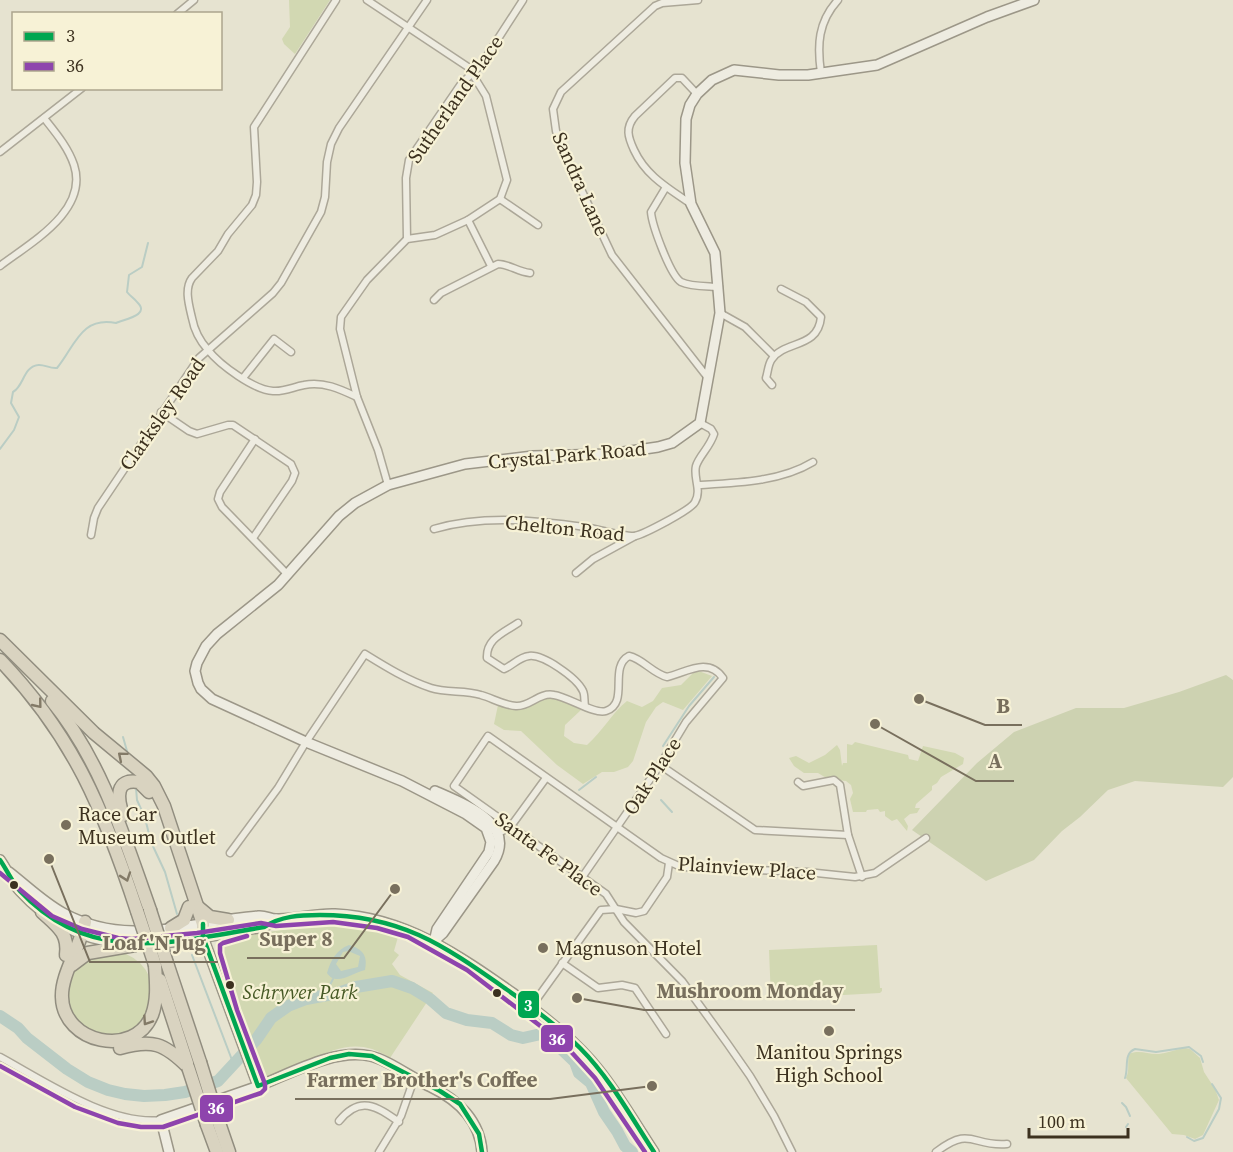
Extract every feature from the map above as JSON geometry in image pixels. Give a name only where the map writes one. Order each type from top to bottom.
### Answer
[{"type":"highway","points":[[0,641],[59,709],[88,755],[114,808],[139,880]]},
{"type":"highway","points":[[0,641],[81,720],[146,776],[154,786],[164,806],[191,902],[184,920],[171,928]]},
{"type":"highway","points":[[0,660],[49,718],[83,772],[99,805],[144,911],[212,1123],[217,1152]]},
{"type":"highway","points":[[144,911],[131,840],[120,806],[120,790],[123,784],[129,781],[143,784],[153,799],[201,929]]},
{"type":"highway","points":[[191,902],[208,916],[229,926]]},
{"type":"highway","points":[[42,912],[66,937],[68,945],[54,998],[62,1023],[74,1036],[81,1042],[111,1049],[152,1042],[194,1064]]},
{"type":"highway","points":[[81,929],[62,996],[69,1019],[86,1035],[108,1041],[130,1036],[148,1023],[161,964]]},
{"type":"highway","points":[[66,955],[81,929]]},
{"type":"highway","points":[[69,968],[88,952],[135,945]]},
{"type":"highway","points":[[212,1123],[229,1152]]},
{"type":"street","points":[[179,12],[194,0]]},
{"type":"street","points":[[336,0],[254,127],[257,182],[252,205],[228,234],[218,251],[189,282],[188,292],[194,326],[207,350],[243,378],[268,391],[280,392],[316,384],[336,387],[357,397]]},
{"type":"street","points":[[367,0],[462,62],[488,103],[506,174],[506,187],[500,199],[468,220],[435,235],[407,240],[367,280],[341,317],[340,330],[357,397],[378,450],[388,485]]},
{"type":"street","name":"Clarksley Road","points":[[91,535],[98,508],[161,412],[207,350],[273,293],[281,283],[321,212],[325,197],[327,162],[331,144],[339,128],[427,0]]},
{"type":"street","name":"Sutherland Place","points":[[407,240],[406,178],[409,160],[461,84],[481,65],[523,0]]},
{"type":"street","name":"Sandra Lane","points":[[698,0],[662,3],[655,6],[561,92],[553,109],[553,120],[571,168],[612,255],[708,379]]},
{"type":"street","points":[[821,74],[818,49],[820,32],[828,12],[838,0]]},
{"type":"street","points":[[700,423],[720,313],[715,253],[691,204],[684,137],[687,113],[697,94],[712,80],[734,70],[779,75],[821,74],[886,61],[1034,0]]},
{"type":"street","points":[[691,204],[646,171],[628,139],[628,128],[635,116],[675,78],[682,78],[697,94]]},
{"type":"street","points":[[0,152],[79,90]]},
{"type":"street","points":[[0,266],[61,218],[74,193],[76,176],[74,164],[64,145],[44,118]]},
{"type":"street","points":[[666,186],[651,216],[656,234],[676,277],[687,284],[719,287]]},
{"type":"street","points":[[500,199],[538,225]]},
{"type":"street","points":[[468,220],[491,266]]},
{"type":"street","points":[[434,300],[441,293],[501,263],[521,272],[530,273]]},
{"type":"street","points":[[772,385],[766,378],[770,361],[774,356],[808,340],[821,325],[821,317],[816,310],[781,289]]},
{"type":"street","points":[[720,313],[745,327],[774,356]]},
{"type":"street","points":[[243,378],[274,339],[291,352]]},
{"type":"street","points":[[161,412],[194,434],[233,425],[291,464],[295,473],[292,481],[253,538]]},
{"type":"street","name":"Crystal Park Road","points":[[494,835],[466,814],[402,781],[306,742],[212,699],[198,683],[195,671],[200,655],[212,639],[289,575],[344,511],[388,485],[484,461],[534,456],[610,454],[658,447],[672,443],[700,423]]},
{"type":"street","name":"Chelton Road","points":[[434,529],[451,524],[520,520],[635,536],[692,507],[697,500],[696,466],[708,449],[714,434],[711,429],[700,423]]},
{"type":"street","points":[[255,439],[220,492],[219,499],[222,507],[289,575]]},
{"type":"street","points":[[698,485],[736,483],[796,472],[813,462]]},
{"type":"street","points":[[576,573],[593,560],[635,536]]},
{"type":"street","points":[[230,853],[278,788],[365,654],[401,676],[432,688],[480,694],[516,706],[526,704],[542,695],[552,694],[585,706],[584,692],[577,683],[542,658],[530,656],[504,669],[487,658],[486,649],[491,642],[518,623]]},
{"type":"street","name":"Oak Place","points":[[583,876],[687,722],[723,678],[711,669],[697,667],[667,677],[654,672],[633,656],[628,656],[619,668],[618,694],[611,708],[597,712],[585,706]]},
{"type":"street","name":"Plainview Place","points":[[454,786],[488,736],[617,828],[669,863],[681,867],[807,872],[862,877],[880,870],[926,838]]},
{"type":"street","points":[[660,765],[755,830],[848,835]]},
{"type":"street","points":[[434,942],[437,929],[486,857],[494,835],[511,826],[546,778]]},
{"type":"street","points":[[798,782],[803,786],[834,780],[840,785],[848,835],[862,877]]},
{"type":"street","name":"Santa Fe Place","points":[[454,786],[606,894],[624,922],[677,975],[727,1043],[774,1116],[792,1152]]},
{"type":"street","points":[[0,860],[9,872],[81,929],[119,931],[201,929],[229,926],[261,915],[276,919],[333,914],[358,917],[411,930],[471,964],[531,1007],[569,1038],[597,1068],[654,1152]]},
{"type":"street","points":[[531,1007],[601,910],[616,909],[636,913],[647,908],[667,877],[669,863]]},
{"type":"street","points":[[9,872],[14,884],[42,912],[104,940],[135,945],[154,945],[180,940],[201,929]]},
{"type":"street","points":[[213,963],[211,949],[213,941],[229,926]]},
{"type":"street","points":[[201,929],[258,1086]]},
{"type":"street","points":[[180,940],[200,947],[213,963]]},
{"type":"street","points":[[562,963],[597,988],[622,986],[635,988],[666,1034]]},
{"type":"street","points":[[0,1057],[95,1107],[126,1118],[148,1121],[161,1120],[330,1058],[349,1054],[372,1056],[440,1091],[460,1104],[479,1134],[482,1152]]},
{"type":"street","points":[[379,1152],[399,1122],[414,1079]]},
{"type":"street","points":[[339,1120],[357,1106],[370,1105],[399,1122]]},
{"type":"street","points":[[161,1120],[169,1152]]},
{"type":"street","points":[[936,1152],[951,1141],[963,1137],[993,1146],[1007,1144]]},
{"type":"green space","points":[[289,0],[330,0],[295,54],[282,39],[290,27]]},
{"type":"green space","points":[[696,670],[712,676],[683,710],[663,702],[656,707],[646,722],[633,761],[628,767],[614,772],[602,772],[583,784],[557,765],[521,731],[504,730],[494,724],[498,705],[518,707],[544,698],[554,698],[581,710],[565,725],[564,736],[574,743],[587,745],[627,701],[642,707],[653,701],[662,688],[681,685]]},
{"type":"green space","points":[[1226,675],[1233,680],[1233,777],[1223,787],[1135,781],[1108,790],[1062,831],[1034,860],[986,881],[912,830],[977,763],[1014,732],[1076,708],[1124,708]]},
{"type":"green space","points":[[855,742],[908,755],[909,759],[918,761],[923,746],[955,753],[964,758],[963,764],[941,777],[932,786],[932,790],[916,804],[915,808],[920,808],[917,813],[910,814],[904,819],[908,826],[907,831],[897,819],[892,821],[885,816],[885,811],[880,812],[878,809],[853,812],[850,799],[853,793],[851,785],[846,781],[828,779],[818,773],[804,773],[794,766],[789,758],[796,756],[809,763],[825,755],[837,745],[842,766],[843,763],[847,763],[847,744],[852,745]]},
{"type":"green space","name":"Schryver Park","points":[[315,924],[358,926],[398,937],[394,951],[399,955],[392,964],[400,975],[433,993],[390,1058],[373,1050],[358,1047],[343,1048],[268,1077],[260,1073],[257,1066],[217,952],[227,939]]},
{"type":"green space","points":[[877,945],[880,988],[882,988],[880,993],[771,999],[769,950]]},
{"type":"green space","points":[[110,951],[127,954],[141,963],[150,977],[153,994],[150,1011],[141,1025],[127,1034],[110,1037],[93,1034],[79,1025],[70,1011],[67,994],[70,977],[79,963],[93,954]]},
{"type":"green space","points":[[1190,1049],[1200,1058],[1204,1072],[1219,1100],[1203,1135],[1195,1139],[1172,1134],[1126,1078],[1129,1054],[1137,1052],[1159,1054]]},
{"type":"shaded area","points":[[349,945],[361,951],[365,957],[365,970],[335,979],[327,973],[330,964],[341,950]],"holes":[[[348,951],[360,956],[358,967],[341,971],[336,964],[343,952]]]},
{"type":"waterway","points":[[0,449],[14,430],[19,417],[11,403],[13,392],[29,369],[40,365],[57,368],[74,342],[87,328],[104,322],[116,323],[139,313],[140,306],[127,292],[129,275],[142,267],[148,243]]},
{"type":"waterway","points":[[663,746],[689,706],[714,677]]},
{"type":"waterway","points":[[123,737],[127,751]]},
{"type":"waterway","points":[[579,790],[596,777]]},
{"type":"waterway","points":[[136,788],[137,800],[145,818],[151,842],[165,872],[177,914]]},
{"type":"waterway","points":[[661,800],[672,812]]},
{"type":"waterway","points":[[192,955],[232,1060],[230,1067]]},
{"type":"waterway","points":[[324,996],[333,979]]},
{"type":"waterway","points":[[0,1016],[67,1069],[88,1082],[125,1094],[165,1095],[185,1092],[218,1081],[256,1040],[271,1018],[288,1006],[306,999],[392,981],[412,988],[430,999],[446,1013],[467,1020],[492,1023],[511,1035],[523,1038],[541,1034],[552,1040],[575,1062],[579,1073],[591,1083],[604,1112],[625,1146],[632,1152]]},
{"type":"waterway","points":[[1125,1078],[1129,1054],[1135,1049],[1156,1052],[1189,1047],[1201,1056],[1203,1062]]},
{"type":"waterway","points":[[1187,1137],[1194,1141],[1203,1138],[1219,1109],[1221,1098],[1212,1084]]},
{"type":"waterway","points":[[1122,1103],[1130,1116]]},
{"type":"transit line","name":"3","points":[[0,860],[14,884],[47,915],[75,931],[105,940],[135,943],[166,942],[264,927],[284,918],[313,915],[349,916],[374,920],[420,936],[441,946],[483,973],[554,1024],[572,1040],[611,1085],[654,1152]]},
{"type":"transit line","name":"36","points":[[0,873],[52,916],[82,929],[118,938],[132,939],[197,933],[261,923],[276,926],[333,922],[377,928],[408,937],[467,970],[564,1044],[595,1078],[645,1152]]},
{"type":"transit line","name":"3","points":[[203,924],[203,937],[258,1086],[330,1058],[349,1054],[372,1056],[440,1091],[460,1104],[479,1134],[482,1152]]},
{"type":"transit line","name":"36","points":[[0,1066],[75,1107],[118,1123],[141,1127],[163,1127],[261,1093],[265,1089],[265,1084],[237,1010],[220,953],[220,945],[223,943],[247,936]]},
{"type":"place","name":"B","points":[[919,699]]},
{"type":"place","name":"A","points":[[875,724]]},
{"type":"place","name":"Race Car Museum Outlet","points":[[66,825]]},
{"type":"place","name":"Loaf 'N Jug","points":[[49,859]]},
{"type":"place","name":"Super 8","points":[[395,889]]},
{"type":"place","name":"Magnuson Hotel","points":[[543,948]]},
{"type":"place","name":"Mushroom Monday","points":[[577,998]]},
{"type":"place","name":"Manitou Springs High School","points":[[829,1031]]},
{"type":"place","name":"Farmer Brother's Coffee","points":[[652,1086]]}]
